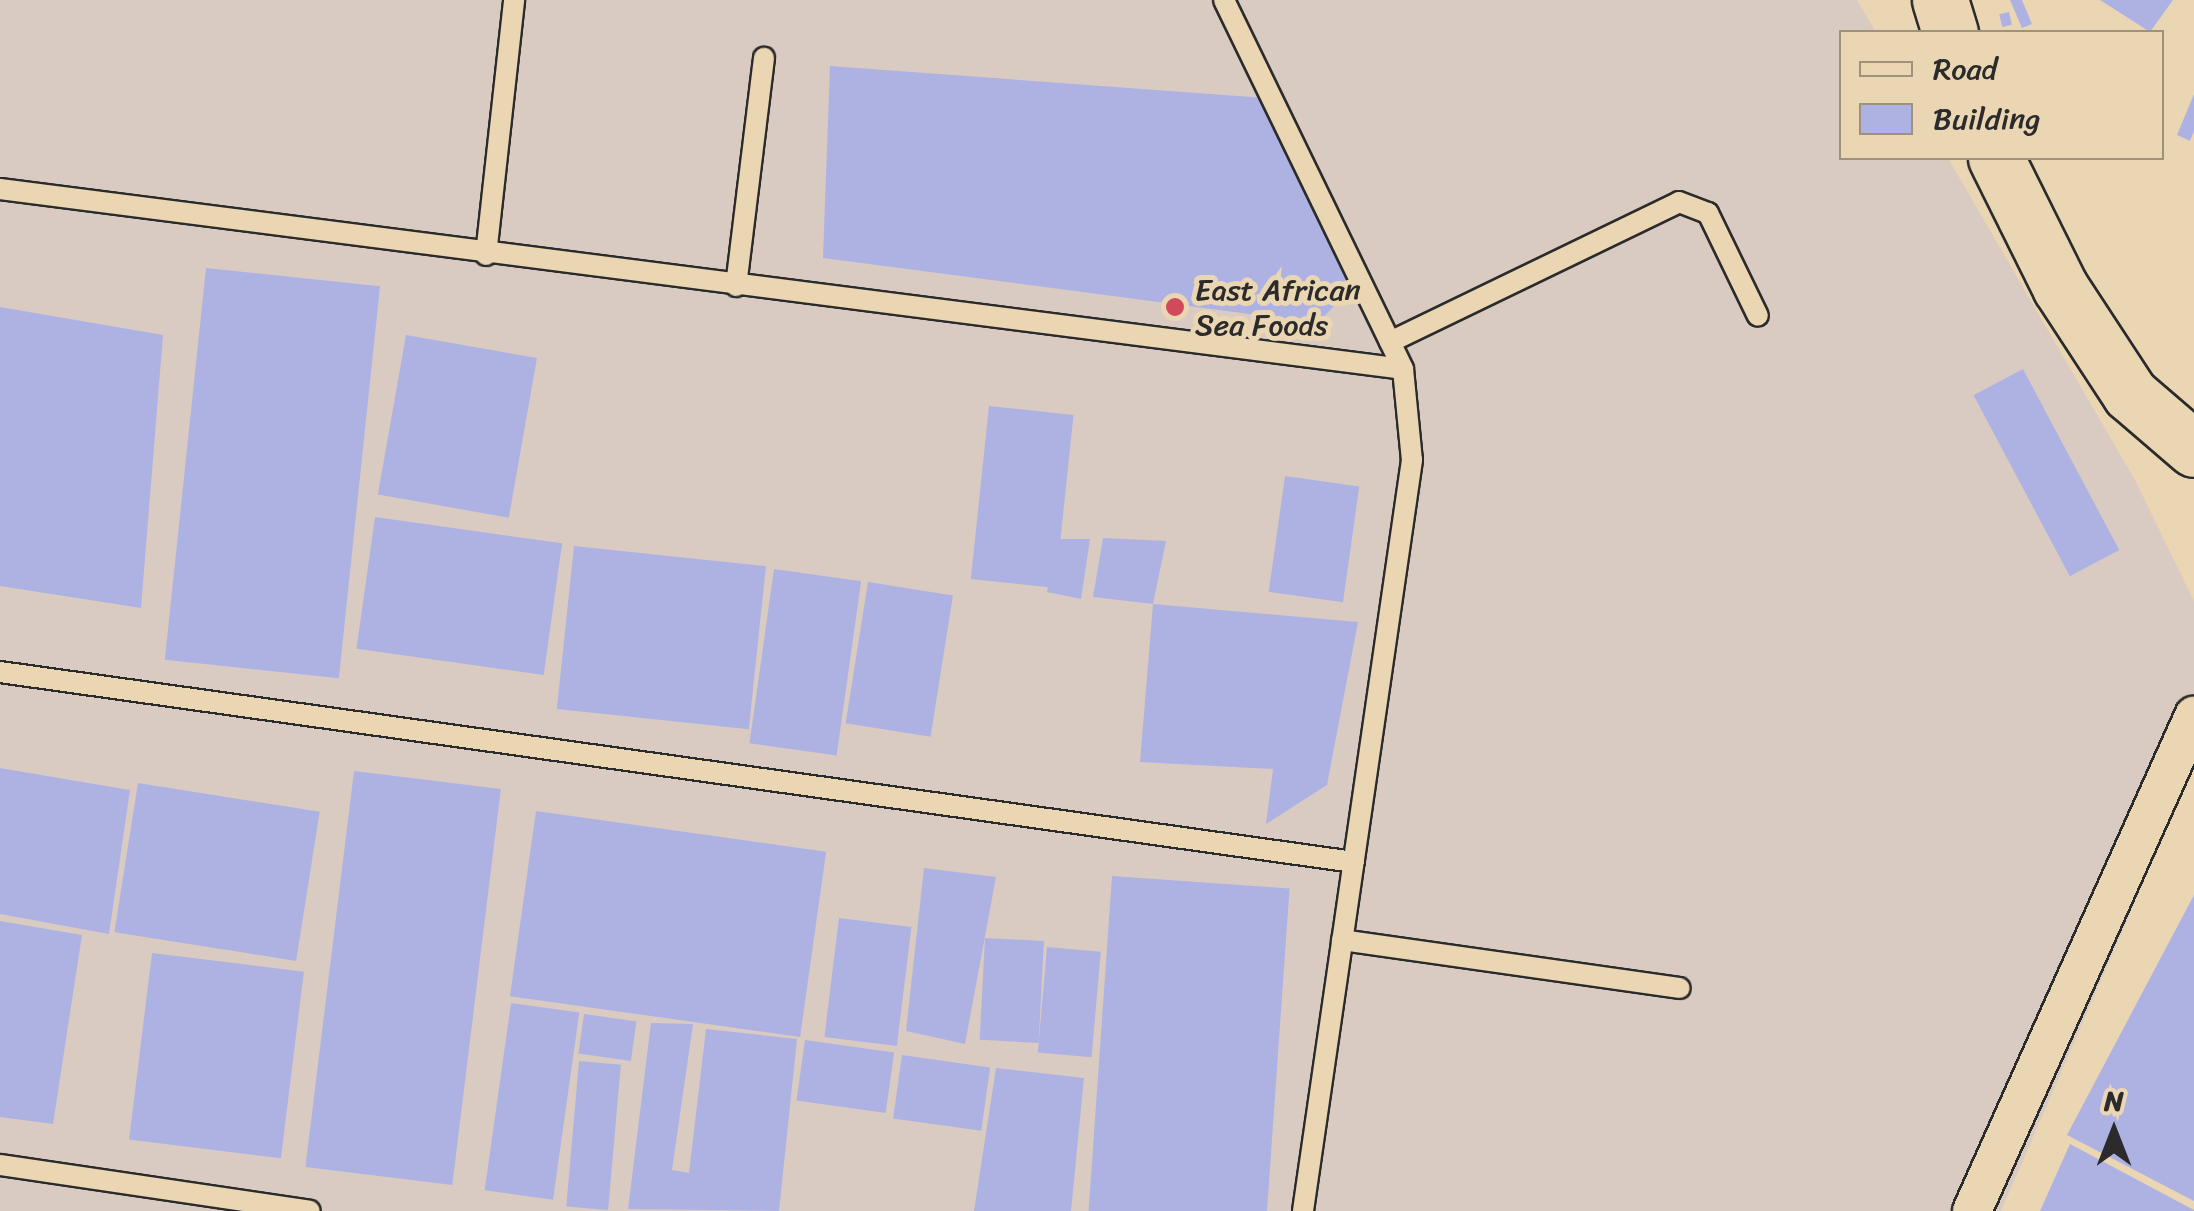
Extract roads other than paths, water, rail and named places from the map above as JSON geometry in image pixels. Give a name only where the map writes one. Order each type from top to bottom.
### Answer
[{"type":"main road","points":[[1940,0],[1949,30]]},
{"type":"main road","points":[[1997,160],[2060,288],[2130,394],[2194,450]]},
{"type":"street","points":[[1972,1211],[2194,716]]},
{"type":"lane","points":[[486,255],[514,0]]},
{"type":"lane","points":[[1224,0],[1403,368],[1412,460],[1303,1211]]},
{"type":"lane","points":[[736,286],[764,58]]},
{"type":"lane","points":[[0,189],[486,255],[1403,368]]},
{"type":"lane","points":[[1390,342],[1679,202],[1695,204],[1718,229],[1758,316]]},
{"type":"lane","points":[[0,672],[1354,862]]},
{"type":"lane","points":[[1342,940],[1680,988]]},
{"type":"lane","points":[[0,1164],[310,1211]]},
{"type":"place","name":"East African Sea Foods","points":[[1175,307]]}]
